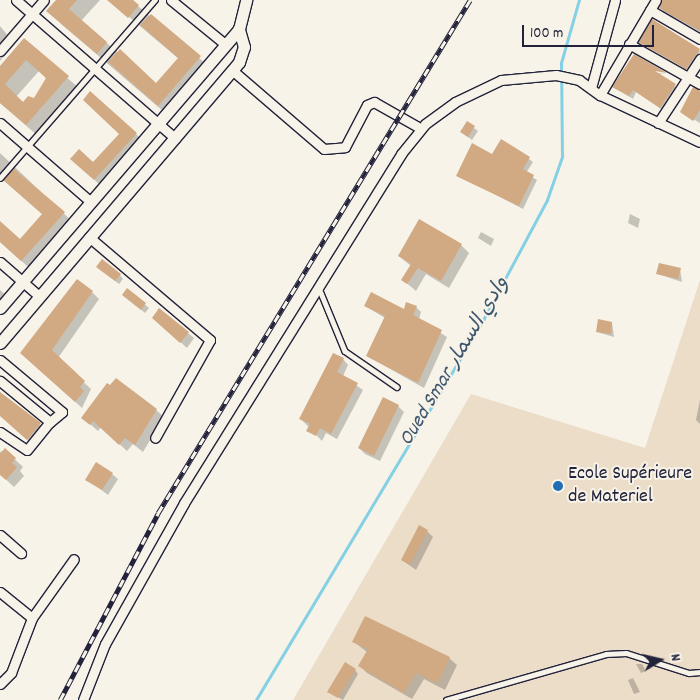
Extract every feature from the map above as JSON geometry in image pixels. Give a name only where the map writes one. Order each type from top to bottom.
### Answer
[{"type":"street","points":[[16,0],[176,138]]},
{"type":"street","points":[[0,51],[44,0]]},
{"type":"street","points":[[171,0],[226,44]]},
{"type":"street","points":[[0,343],[38,295],[176,138],[232,70],[243,52],[239,29],[246,0]]},
{"type":"street","points":[[591,88],[615,0]]},
{"type":"street","points":[[600,95],[656,0]]},
{"type":"street","points":[[650,10],[700,39]]},
{"type":"street","points":[[0,308],[239,29]]},
{"type":"street","points":[[629,44],[700,84]]},
{"type":"street","points":[[658,123],[700,59]]},
{"type":"street","points":[[232,70],[324,149],[345,147],[367,105],[374,102],[420,128]]},
{"type":"street","points":[[83,700],[105,644],[184,503],[420,128],[455,102],[501,80],[556,75],[579,80],[600,95],[700,142]]},
{"type":"street","points":[[0,123],[92,202]]},
{"type":"street","points":[[89,237],[210,340],[155,438]]},
{"type":"street","points":[[0,262],[38,295]]},
{"type":"street","points":[[0,360],[60,409],[27,450],[0,432]]},
{"type":"street","points":[[0,381],[50,422]]},
{"type":"street","points":[[0,535],[21,553]]},
{"type":"street","points":[[0,684],[11,673],[32,618],[74,559]]},
{"type":"street","points":[[0,592],[32,618]]},
{"type":"lane","points":[[0,178],[155,0]]},
{"type":"lane","points":[[319,288],[345,351],[397,388]]},
{"type":"lane","points":[[446,700],[606,654],[626,653],[689,673],[700,672]]},
{"type":"shaded area","name":"Ecole Supérieure de Materiel","points":[[700,280],[700,700],[293,700],[471,394],[645,448]]},
{"type":"building","points":[[56,0],[77,0],[69,9],[107,42],[97,54],[46,11]]},
{"type":"building","points":[[107,0],[133,0],[139,5],[128,18]]},
{"type":"building","points":[[662,0],[700,0],[700,31],[659,8]]},
{"type":"building","points":[[151,14],[201,56],[158,106],[108,62],[120,49],[156,83],[178,58],[140,25]]},
{"type":"building","points":[[652,19],[700,49],[686,69],[638,42]]},
{"type":"building","points":[[24,38],[69,76],[26,125],[0,103],[0,66]],"holes":[[[26,60],[46,78],[34,98],[28,96],[23,102],[5,84]]]},
{"type":"building","points":[[634,54],[667,73],[655,71],[676,84],[660,108],[633,90],[629,96],[612,87]]},
{"type":"building","points":[[693,87],[700,90],[700,110],[693,121],[680,112]]},
{"type":"building","points":[[90,91],[137,133],[94,180],[70,159],[79,149],[93,162],[119,134],[83,100]]},
{"type":"building","points":[[467,121],[475,126],[468,137],[460,132]]},
{"type":"building","points":[[501,139],[530,157],[523,169],[534,175],[519,206],[456,176],[472,143],[492,154]]},
{"type":"building","points":[[14,169],[65,212],[21,261],[0,242],[0,221],[20,239],[42,214],[3,180]]},
{"type":"building","points":[[419,219],[462,244],[441,281],[418,268],[407,284],[401,280],[411,264],[398,256]]},
{"type":"building","points":[[102,259],[121,274],[115,281],[96,267]]},
{"type":"building","points":[[659,263],[681,268],[678,279],[656,274]]},
{"type":"building","points":[[77,279],[93,291],[52,350],[85,381],[80,387],[84,391],[75,402],[20,353]]},
{"type":"building","points":[[127,288],[146,303],[141,310],[122,295]]},
{"type":"building","points":[[371,292],[404,309],[406,302],[417,306],[413,315],[442,330],[418,383],[366,356],[385,316],[364,306]]},
{"type":"building","points":[[159,308],[189,332],[180,343],[152,318]]},
{"type":"building","points":[[598,319],[612,322],[611,334],[596,332]]},
{"type":"building","points":[[333,353],[344,358],[337,372],[358,383],[331,434],[320,428],[316,436],[306,431],[310,424],[299,419]]},
{"type":"building","points":[[116,378],[157,409],[135,445],[125,438],[119,445],[93,421],[90,425],[81,418],[107,383],[110,385]]},
{"type":"building","points":[[0,392],[41,423],[27,440],[0,416]]},
{"type":"building","points":[[383,397],[399,405],[374,456],[358,448]]},
{"type":"building","points":[[5,448],[16,458],[12,463],[17,467],[6,480],[0,475],[0,454]]},
{"type":"building","points":[[96,462],[113,473],[102,490],[85,480]]},
{"type":"building","points":[[419,525],[428,530],[410,565],[401,560]]},
{"type":"building","points":[[365,616],[450,657],[438,683],[416,673],[404,693],[358,666],[368,649],[352,642]]},
{"type":"building","points":[[345,662],[356,669],[338,698],[327,692]]},
{"type":"waterway","name":"Oued Smar وادي السمار","points":[[256,700],[483,320],[547,200],[562,157],[561,63],[579,0]]},
{"type":"railway","points":[[60,700],[158,513],[470,0]]},
{"type":"place","name":"Ecole Supérieure de Materiel","points":[[558,486]]}]
